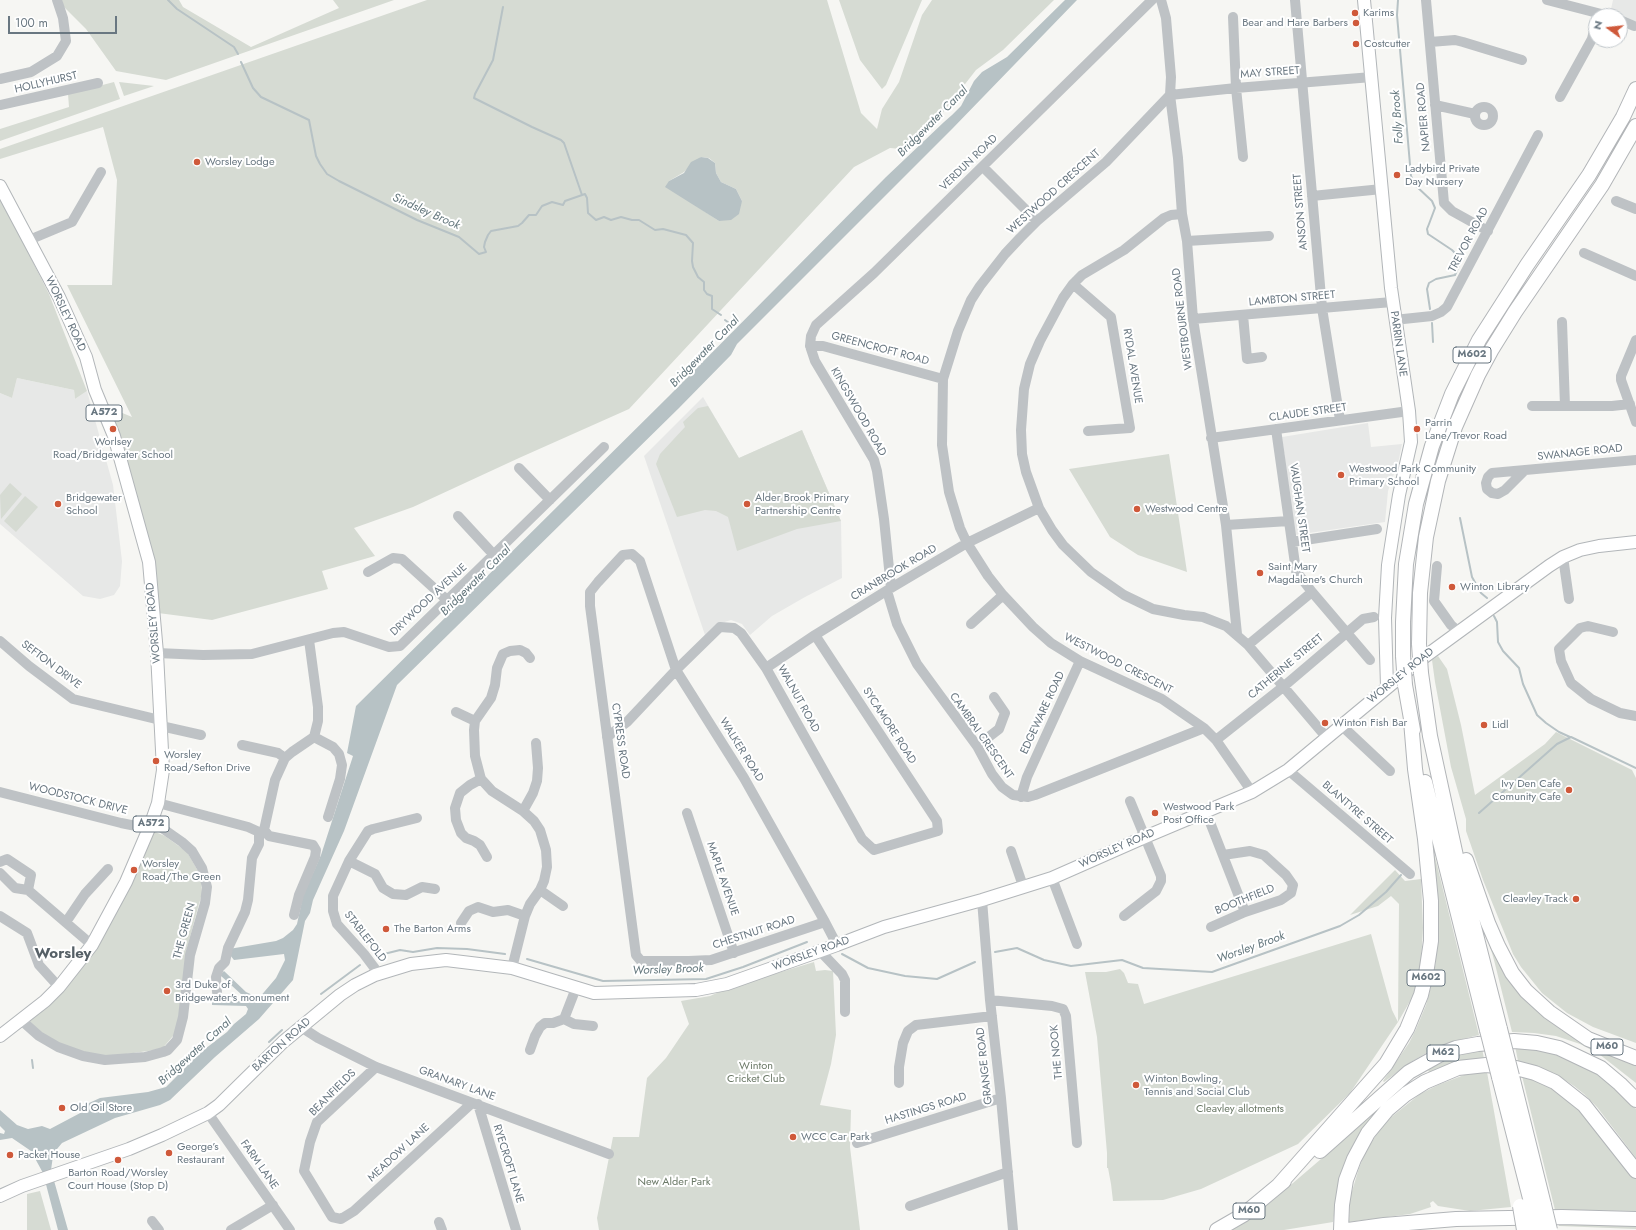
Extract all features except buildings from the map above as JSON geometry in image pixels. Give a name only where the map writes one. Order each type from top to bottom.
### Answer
[{"type":"highway","name":"M602","points":[[1493,1029],[1443,859],[1411,721],[1405,685],[1403,656],[1406,564],[1416,504],[1432,446],[1452,394],[1479,340],[1527,265],[1589,175],[1623,116],[1636,89]]},
{"type":"highway","name":"M602","points":[[1550,1230],[1532,1206],[1430,736],[1418,644],[1420,592],[1428,530],[1438,481],[1460,414],[1478,375],[1500,337],[1541,273],[1602,185],[1636,126]]},
{"type":"highway","name":"M602","points":[[1278,1186],[1386,1064],[1407,1029],[1422,990],[1431,941],[1431,901],[1425,838],[1415,769],[1411,721]]},
{"type":"highway","name":"M602","points":[[1451,829],[1462,851],[1488,923],[1512,972],[1526,991],[1542,1006],[1580,1032]]},
{"type":"highway","name":"M60","points":[[1580,1032],[1636,1049]]},
{"type":"highway","name":"M60","points":[[1580,1032],[1588,1039],[1636,1058]]},
{"type":"highway","name":"M62","points":[[1278,1186],[1409,1072],[1431,1059],[1456,1048],[1514,1040],[1529,1041],[1550,1046],[1577,1056],[1601,1068],[1636,1100]]},
{"type":"highway","points":[[1636,1171],[1584,1105],[1555,1082],[1535,1073],[1516,1068],[1486,1065],[1467,1066],[1448,1071],[1425,1082],[1396,1102],[1378,1120],[1361,1146],[1350,1170],[1343,1196],[1343,1226],[1384,1225],[1462,1219],[1562,1217],[1636,1219]]},
{"type":"highway","name":"M602","points":[[1505,1077],[1503,1095],[1538,1230]]},
{"type":"highway","name":"M60","points":[[1217,1230],[1243,1215],[1278,1186]]},
{"type":"highway","name":"M602","points":[[1524,1230],[1532,1206]]},
{"type":"main road","name":"PARRIN LANE","points":[[1364,0],[1392,302],[1411,442],[1399,495],[1388,565],[1385,618],[1387,687]]},
{"type":"main road","name":"WORSLEY ROAD","points":[[0,186],[59,297],[86,357],[95,390],[114,436],[149,562],[157,653],[163,770],[158,802],[151,824],[126,882],[92,945],[59,986],[45,1000],[0,1036]]},
{"type":"main road","name":"WORSLEY ROAD","points":[[577,988],[594,993],[696,990],[727,984],[838,945],[884,927],[982,900],[1052,878],[1252,792],[1288,770],[1387,687],[1458,631],[1563,557],[1599,546],[1636,542]]},
{"type":"main road","name":"BARTON ROAD","points":[[0,1196],[43,1178],[134,1147],[208,1113],[219,1105],[270,1054],[301,1027],[355,986],[379,974],[411,964],[446,960],[512,968],[577,988]]},
{"type":"street","points":[[0,78],[31,72],[57,56],[66,41],[63,18],[57,0]]},
{"type":"street","name":"VERDUN ROAD","points":[[810,346],[816,325],[865,281],[983,167],[1152,0]]},
{"type":"street","name":"WESTBOURNE ROAD","points":[[1161,0],[1166,18],[1172,77],[1170,95],[1178,158],[1182,214],[1187,241],[1193,319],[1226,525],[1237,634]]},
{"type":"street","name":"ANSON STREET","points":[[1295,0],[1322,308],[1340,420]]},
{"type":"street","name":"NAPIER ROAD","points":[[1426,0],[1444,203],[1448,209],[1488,231]]},
{"type":"street","points":[[1547,0],[1588,14]]},
{"type":"street","points":[[1233,17],[1236,88],[1243,157]]},
{"type":"street","points":[[1628,23],[1634,26]]},
{"type":"street","points":[[1430,42],[1459,41],[1522,60]]},
{"type":"street","points":[[1560,97],[1588,46]]},
{"type":"street","name":"MAY STREET","points":[[1170,95],[1372,77]]},
{"type":"street","name":"HOLLYHURST","points":[[0,105],[98,83]]},
{"type":"street","name":"WESTWOOD CRESCENT","points":[[1170,95],[1106,162],[1037,221],[1005,254],[971,300],[958,331],[943,379],[941,420],[943,452],[953,509],[967,543],[1003,596],[1051,643],[1080,661],[1162,699],[1204,728],[1216,740],[1252,792]]},
{"type":"street","points":[[1435,105],[1475,114]]},
{"type":"street","name":"TREVOR ROAD","points":[[1394,320],[1432,316],[1444,310],[1488,231],[1538,135]]},
{"type":"street","points":[[983,167],[1037,221]]},
{"type":"street","points":[[29,240],[72,222],[101,172]]},
{"type":"street","points":[[1312,196],[1382,189]]},
{"type":"street","points":[[1616,201],[1636,210]]},
{"type":"street","points":[[1182,214],[1171,215],[1164,218],[1124,250],[1093,267],[1082,275],[1073,284],[1053,316],[1030,364],[1024,389],[1021,430],[1022,454],[1028,478],[1039,508],[1063,545],[1091,572],[1124,595],[1153,609],[1212,620],[1220,623],[1237,634],[1327,738]]},
{"type":"street","points":[[1187,241],[1269,236]]},
{"type":"street","points":[[1584,253],[1636,276]]},
{"type":"street","name":"RYDAL AVENUE","points":[[1073,284],[1111,317],[1130,428],[1088,431]]},
{"type":"street","name":"LAMBTON STREET","points":[[1193,319],[1392,302]]},
{"type":"street","points":[[1243,315],[1247,359],[1262,358]]},
{"type":"street","points":[[1562,322],[1565,406]]},
{"type":"street","points":[[1636,340],[1621,376],[1636,422]]},
{"type":"street","name":"GREENCROFT ROAD","points":[[810,346],[823,346],[943,379]]},
{"type":"street","name":"KINGSWOOD ROAD","points":[[810,346],[815,361],[874,460],[884,518],[889,589]]},
{"type":"street","points":[[1532,406],[1612,406],[1630,404]]},
{"type":"street","name":"CLAUDE STREET","points":[[1211,438],[1408,411]]},
{"type":"street","name":"VAUGHAN STREET","points":[[1276,429],[1296,570],[1312,592],[1370,660]]},
{"type":"street","name":"DRYWOOD AVENUE","points":[[157,653],[203,655],[252,654],[333,633],[344,632],[389,647],[400,646],[604,447]]},
{"type":"street","name":"SWANAGE ROAD","points":[[1525,470],[1636,460]]},
{"type":"street","points":[[519,468],[550,500]]},
{"type":"street","name":"CRANBROOK ROAD","points":[[766,668],[815,635],[967,543],[1039,508]]},
{"type":"street","points":[[458,516],[494,555]]},
{"type":"street","points":[[1226,525],[1289,521]]},
{"type":"street","points":[[1292,542],[1377,529]]},
{"type":"street","name":"CYPRESS ROAD","points":[[640,561],[632,554],[623,555],[590,592],[590,606],[635,949],[636,954],[641,961]]},
{"type":"street","points":[[1563,557],[1569,599]]},
{"type":"street","points":[[368,572],[393,558],[402,559],[447,600]]},
{"type":"street","name":"WALKER ROAD","points":[[640,561],[676,670],[744,778],[838,945]]},
{"type":"street","points":[[1437,566],[1434,601],[1451,625],[1458,631]]},
{"type":"street","name":"CAMBRAI CRESCENT","points":[[889,589],[897,624],[917,664],[977,746],[992,774],[1002,787],[1008,792],[1021,797]]},
{"type":"street","points":[[1248,645],[1312,592]]},
{"type":"street","points":[[971,624],[1003,596]]},
{"type":"street","name":"CATHERINE STREET","points":[[1216,740],[1283,687],[1363,619],[1374,617]]},
{"type":"street","points":[[1613,632],[1588,626],[1580,628],[1559,649],[1561,661],[1571,683],[1591,699],[1620,713],[1636,716]]},
{"type":"street","name":"WALNUT ROAD","points":[[676,670],[720,627],[734,628],[741,633],[766,668],[862,839],[874,850]]},
{"type":"street","name":"SYCAMORE ROAD","points":[[815,635],[937,821],[938,831],[874,850]]},
{"type":"street","name":"SEFTON DRIVE","points":[[0,640],[29,666],[73,699],[201,735]]},
{"type":"street","points":[[294,915],[299,895],[315,857],[316,850],[313,845],[269,836],[264,830],[275,780],[285,758],[314,737],[318,707],[309,640]]},
{"type":"street","points":[[512,968],[530,904],[540,890],[547,867],[546,850],[540,830],[534,821],[523,811],[492,791],[481,779],[475,756],[474,730],[475,722],[491,698],[495,685],[497,668],[503,654],[510,650],[520,650],[530,658]]},
{"type":"street","name":"EDGEWARE ROAD","points":[[1021,797],[1027,777],[1080,661]]},
{"type":"street","points":[[607,737],[627,722],[676,670]]},
{"type":"street","points":[[977,746],[999,729],[1005,713],[994,697]]},
{"type":"street","points":[[456,712],[475,722]]},
{"type":"street","points":[[1341,725],[1390,771]]},
{"type":"street","points":[[1021,797],[1035,795],[1204,728]]},
{"type":"street","points":[[314,737],[333,747],[340,754],[342,765],[340,778],[328,817]]},
{"type":"street","points":[[523,811],[534,793],[537,781],[538,768],[536,743]]},
{"type":"street","points":[[242,745],[278,753],[285,758]]},
{"type":"street","name":"BLANTYRE STREET","points":[[1288,770],[1410,874]]},
{"type":"street","points":[[481,779],[460,793],[456,801],[456,814],[460,833],[466,838],[480,845],[487,858]]},
{"type":"street","name":"WOODSTOCK DRIVE","points":[[0,792],[121,823],[136,826],[151,824]]},
{"type":"street","points":[[1124,916],[1156,891],[1161,876],[1130,801]]},
{"type":"street","points":[[158,802],[248,826],[259,832],[259,844],[252,858],[248,900],[245,912],[228,948],[225,962],[219,968],[216,977],[217,992]]},
{"type":"street","points":[[1206,812],[1246,912]]},
{"type":"street","name":"MAPLE AVENUE","points":[[687,813],[734,953]]},
{"type":"street","name":"STABLEFOLD","points":[[379,974],[364,954],[340,928],[333,916],[333,896],[349,861],[368,831],[417,818]]},
{"type":"street","name":"THE GREEN","points":[[21,1020],[39,1036],[58,1047],[83,1056],[105,1060],[145,1057],[168,1050],[177,1040],[183,1017],[190,955],[208,887],[202,868],[192,851],[182,842],[151,824]]},
{"type":"street","points":[[1011,851],[1023,886]]},
{"type":"street","name":"BOOTHFIELD","points":[[1211,927],[1246,912],[1281,900],[1291,893],[1293,885],[1286,876],[1264,855],[1250,851],[1223,854]]},
{"type":"street","points":[[0,862],[7,859],[31,875],[28,890]]},
{"type":"street","points":[[349,861],[374,874],[383,888],[393,894],[406,895],[422,887],[435,889]]},
{"type":"street","points":[[66,922],[85,894],[108,869]]},
{"type":"street","points":[[0,873],[15,888],[28,890],[92,945]]},
{"type":"street","points":[[1052,878],[1077,944]]},
{"type":"street","points":[[540,890],[563,906]]},
{"type":"street","name":"GRANGE ROAD","points":[[982,900],[990,1000],[1013,1230]]},
{"type":"street","points":[[461,923],[469,911],[478,908],[493,912],[508,910],[526,916]]},
{"type":"street","points":[[0,916],[27,933],[39,965],[59,986]]},
{"type":"street","name":"CHESTNUT ROAD","points":[[641,961],[689,962],[711,960],[825,922]]},
{"type":"street","points":[[820,951],[842,974],[845,980],[845,1012]]},
{"type":"street","points":[[530,1050],[540,1027],[545,1023],[557,1022],[564,1019],[577,988]]},
{"type":"street","name":"THE NOOK","points":[[990,1000],[1052,1006],[1063,1009],[1066,1016],[1077,1143]]},
{"type":"street","points":[[899,1083],[899,1067],[903,1043],[908,1031],[916,1025],[992,1016]]},
{"type":"street","points":[[564,1019],[574,1024],[593,1026]]},
{"type":"street","name":"GRANARY LANE","points":[[301,1027],[318,1038],[376,1067],[609,1154]]},
{"type":"street","name":"BEANFIELDS","points":[[341,1219],[332,1217],[304,1171],[310,1142],[317,1122],[376,1067]]},
{"type":"street","name":"HASTINGS ROAD","points":[[857,1143],[1001,1098]]},
{"type":"street","name":"MEADOW LANE","points":[[341,1219],[354,1211],[475,1104]]},
{"type":"street","name":"RYECROFT LANE","points":[[475,1104],[516,1230]]},
{"type":"street","name":"FARM LANE","points":[[208,1113],[290,1230]]},
{"type":"street","points":[[910,1206],[1008,1172]]},
{"type":"street","points":[[231,1230],[273,1205]]},
{"type":"street","points":[[152,1221],[159,1230]]},
{"type":"shaded area","points":[[1065,0],[1077,0],[952,129],[737,344],[731,355],[679,408],[397,685],[344,831],[313,900],[310,913],[305,921],[293,980],[259,1019],[215,1057],[170,1100],[160,1105],[115,1118],[62,1143],[53,1156],[51,1170],[68,1230],[58,1230],[43,1173],[31,1151],[12,1138],[0,1140],[0,1133],[4,1134],[5,1131],[0,1126],[0,1110],[17,1125],[28,1129],[42,1126],[50,1129],[84,1111],[85,1106],[100,1098],[148,1092],[166,1087],[201,1052],[227,1032],[246,1014],[248,1009],[246,1006],[212,1005],[212,1000],[240,1001],[242,998],[242,995],[220,975],[224,971],[246,992],[259,998],[276,978],[285,960],[284,954],[234,960],[230,955],[229,949],[276,941],[283,938],[293,930],[297,924],[303,896],[321,855],[353,756],[347,753],[356,706],[669,396],[886,177],[961,106],[974,81],[982,72],[1007,57]]},
{"type":"shaded area","points":[[1613,0],[1636,0],[1636,22],[1628,19],[1628,8],[1611,8]]},
{"type":"shaded area","points":[[701,157],[708,158],[715,163],[716,173],[721,182],[736,189],[742,201],[739,214],[731,220],[719,221],[665,187],[669,181],[684,173],[691,162]]},
{"type":"shaded area","name":"Bridgewater School","points":[[17,378],[74,390],[75,399],[87,391],[113,485],[122,561],[120,586],[114,595],[100,599],[83,596],[0,524],[0,393],[12,398]]},
{"type":"shaded area","name":"Alder Brook Primary Partnership Centre","points":[[703,397],[739,458],[802,430],[841,521],[842,578],[772,616],[750,635],[742,624],[731,620],[715,625],[705,635],[644,456]]},
{"type":"shaded area","name":"Westwood Park Community Primary School","points":[[1368,423],[1371,447],[1402,444],[1399,459],[1388,491],[1385,522],[1295,535],[1282,437]]},
{"type":"green space","points":[[62,0],[179,0],[183,7],[251,47],[339,8],[333,0],[394,0],[166,80],[116,71],[86,29],[63,6]]},
{"type":"green space","points":[[427,0],[827,0],[861,113],[877,129],[882,109],[899,82],[922,15],[932,0],[1054,0],[1003,50],[976,70],[937,120],[902,149],[890,148],[854,167],[629,409],[413,507],[354,528],[375,556],[322,571],[328,589],[212,620],[158,613],[108,407],[132,417],[67,285],[112,285],[117,180],[103,127],[0,159],[0,149]],"holes":[[[701,157],[709,158],[715,163],[716,173],[721,182],[736,189],[742,201],[719,221],[695,205],[669,181],[684,172]]]},
{"type":"green space","points":[[839,0],[922,0],[886,85],[882,89],[860,60]]},
{"type":"green space","points":[[114,82],[120,99],[0,141],[0,129],[69,107],[68,94]]},
{"type":"green space","points":[[119,82],[154,86],[124,96]]},
{"type":"green space","points":[[0,197],[49,294],[87,391],[75,399],[74,390],[17,378],[12,398],[0,393]]},
{"type":"green space","points":[[708,406],[739,458],[802,430],[841,521],[797,529],[737,551],[728,517],[716,511],[705,510],[677,517],[656,464],[660,454],[685,427],[683,422],[698,408]]},
{"type":"green space","points":[[1169,454],[1187,572],[1138,555],[1110,537],[1069,469]]},
{"type":"green space","points":[[10,483],[22,494],[1,519],[0,495]]},
{"type":"green space","points":[[25,496],[38,507],[16,532],[4,521]]},
{"type":"green space","points":[[1438,656],[1447,669],[1461,725],[1475,795],[1545,744],[1556,732],[1632,770],[1636,778],[1636,1043],[1593,1027],[1567,1013],[1542,993],[1521,967],[1513,954],[1483,880],[1466,831],[1466,819],[1451,767],[1435,682],[1432,660]]},
{"type":"green space","points":[[153,831],[165,836],[187,852],[201,876],[202,893],[186,952],[178,1030],[162,1049],[112,1056],[87,1054],[53,1040],[29,1024],[29,1018],[61,990]]},
{"type":"green space","points":[[1433,849],[1479,1035],[1459,1040],[1428,1052],[1411,1062],[1384,1082],[1383,1081],[1409,1043],[1416,1029],[1426,1005],[1434,976],[1439,930],[1439,913]]},
{"type":"green space","points":[[1395,870],[1405,881],[1421,879],[1423,928],[1421,964],[1413,996],[1398,1022],[1399,904],[1391,896],[1378,906],[1350,915]]},
{"type":"green space","name":"Cleavley allotments","points":[[1371,934],[1392,1010],[1398,1022],[1350,1093],[1298,1144],[1201,1189],[1163,1200],[1113,1201],[1107,1168],[1097,1037],[1085,972],[1106,972],[1120,969],[1124,973],[1128,983],[1138,984],[1144,1004]]},
{"type":"green space","points":[[1487,936],[1512,981],[1636,1064],[1636,1083],[1599,1054],[1580,1044],[1556,1036],[1512,1032]]},
{"type":"green space","points":[[814,962],[816,971],[833,971],[836,1035],[831,1064],[820,1105],[851,1110],[850,1147],[860,1230],[599,1230],[597,1218],[613,1137],[639,1137],[647,1078],[666,1058],[689,1024],[681,1001],[710,996],[728,988]]},
{"type":"green space","points":[[1515,1046],[1531,1047],[1566,1057],[1589,1068],[1620,1091],[1636,1109],[1636,1158],[1597,1107],[1584,1094],[1554,1073],[1518,1061]]},
{"type":"green space","points":[[1482,1048],[1484,1059],[1429,1073],[1428,1069],[1458,1055]]},
{"type":"green space","points":[[1487,1072],[1511,1207],[1470,1211],[1438,1206],[1433,1201],[1430,1203],[1431,1207],[1410,1214],[1349,1222],[1350,1198],[1359,1168],[1366,1151],[1378,1132],[1390,1118],[1420,1094],[1438,1085],[1464,1075]]},
{"type":"green space","points":[[1522,1076],[1549,1086],[1574,1103],[1636,1178],[1636,1211],[1555,1210]]},
{"type":"green space","points":[[1384,1105],[1339,1184],[1333,1222],[1284,1230],[1232,1230],[1272,1201]]},
{"type":"green space","points":[[40,1191],[51,1230],[27,1230],[27,1194]]},
{"type":"green space","points":[[1558,1222],[1636,1225],[1636,1229],[1559,1226]]},
{"type":"waterway","points":[[168,0],[177,9],[234,47],[238,54]]},
{"type":"waterway","name":"Folly Brook","points":[[1398,0],[1397,15],[1411,176],[1415,185],[1432,201],[1435,208],[1427,229],[1428,234],[1452,250],[1457,255],[1460,263],[1455,275],[1436,279],[1429,283],[1427,289],[1430,309]]},
{"type":"waterway","points":[[503,7],[493,60],[474,98],[561,140],[564,143],[582,195]]},
{"type":"waterway","name":"Sindsley Brook","points":[[241,62],[253,88],[261,97],[309,120],[316,156],[327,174],[339,181],[417,220],[459,237],[479,254],[486,252],[484,247],[485,242],[491,231],[518,226],[529,215],[536,215],[542,206],[552,202],[563,205],[565,201],[585,194],[587,198],[588,213],[596,220],[604,217],[611,220],[621,217],[639,220],[655,230],[663,229],[686,235],[693,243],[693,267],[698,277],[704,282],[704,290],[707,294],[712,296],[712,309],[721,315]]},
{"type":"waterway","name":"Bridgewater Canal","points":[[725,320],[729,323]]},
{"type":"waterway","name":"Folly Brook","points":[[1432,323],[1433,342]]},
{"type":"waterway","name":"Folly Brook","points":[[1460,518],[1472,577],[1481,593],[1487,598]]},
{"type":"waterway","name":"Folly Brook","points":[[1494,616],[1497,622],[1498,642],[1503,651],[1519,668],[1523,684],[1537,715],[1559,732],[1570,737]]},
{"type":"waterway","name":"Worsley Brook","points":[[1479,813],[1557,744],[1571,737],[1636,768]]},
{"type":"waterway","name":"Worsley Brook","points":[[995,952],[1017,948],[1044,960],[1071,966],[1122,960],[1143,968],[1212,972],[1340,926],[1359,915],[1386,892],[1401,875]]},
{"type":"waterway","name":"Worsley Brook","points":[[527,959],[603,981],[706,979],[743,967],[807,942]]},
{"type":"waterway","name":"Worsley Brook","points":[[376,956],[400,950],[413,952],[437,948],[467,949],[505,954]]},
{"type":"waterway","name":"Worsley Brook","points":[[842,954],[868,968],[905,976],[937,979],[975,962]]},
{"type":"waterway","name":"Worsley Brook","points":[[321,994],[360,965]]},
{"type":"waterway","points":[[269,1042],[282,1030]]},
{"type":"waterway","name":"Worsley Brook","points":[[32,1060],[33,1068]]},
{"type":"place","name":"Karims","points":[[1355,13]]},
{"type":"place","name":"Bear and Hare Barbers","points":[[1356,23]]},
{"type":"place","name":"Costcutter","points":[[1356,44]]},
{"type":"place","name":"Worsley Lodge","points":[[197,162]]},
{"type":"place","name":"Ladybird Private Day Nursery","points":[[1397,175]]},
{"type":"place","name":"Worlsey Road/Bridgewater School","points":[[113,429]]},
{"type":"place","name":"Parrin Lane/Trevor Road","points":[[1417,429]]},
{"type":"place","name":"Westwood Park Community Primary School","points":[[1341,475]]},
{"type":"place","name":"Bridgewater School","points":[[58,504]]},
{"type":"place","name":"Alder Brook Primary Partnership Centre","points":[[747,504]]},
{"type":"place","name":"Westwood Centre","points":[[1137,509]]},
{"type":"place","name":"Saint Mary Magdalene's Church","points":[[1260,573]]},
{"type":"place","name":"Winton Library","points":[[1452,587]]},
{"type":"place","name":"Winton Fish Bar","points":[[1325,723]]},
{"type":"place","name":"Lidl","points":[[1484,725]]},
{"type":"place","name":"Worsley Road/Sefton Drive","points":[[156,761]]},
{"type":"place","name":"Ivy Den Cafe Comunity Cafe","points":[[1569,790]]},
{"type":"place","name":"Westwood Park Post Office","points":[[1155,813]]},
{"type":"place","name":"Worsley Road/The Green","points":[[134,870]]},
{"type":"place","name":"Cleavley Track","points":[[1576,899]]},
{"type":"place","name":"The Barton Arms","points":[[386,929]]},
{"type":"place","name":"3rd Duke of Bridgewater's monument","points":[[167,991]]},
{"type":"place","name":"Winton Bowling, Tennis and Social Club","points":[[1136,1085]]},
{"type":"place","name":"Old Oil Store","points":[[62,1108]]},
{"type":"place","name":"WCC Car Park","points":[[793,1137]]},
{"type":"place","name":"George’s Restaurant","points":[[169,1153]]},
{"type":"place","name":"Packet House","points":[[10,1155]]},
{"type":"place","name":"Barton Road/Worsley Court House (Stop D)","points":[[118,1160]]},
{"type":"district","name":"Worsley","points":[[63,954]]},
{"type":"park label","name":"Winton Cricket Club","points":[[756,1072]]},
{"type":"park label","name":"New Alder Park","points":[[674,1182]]}]
